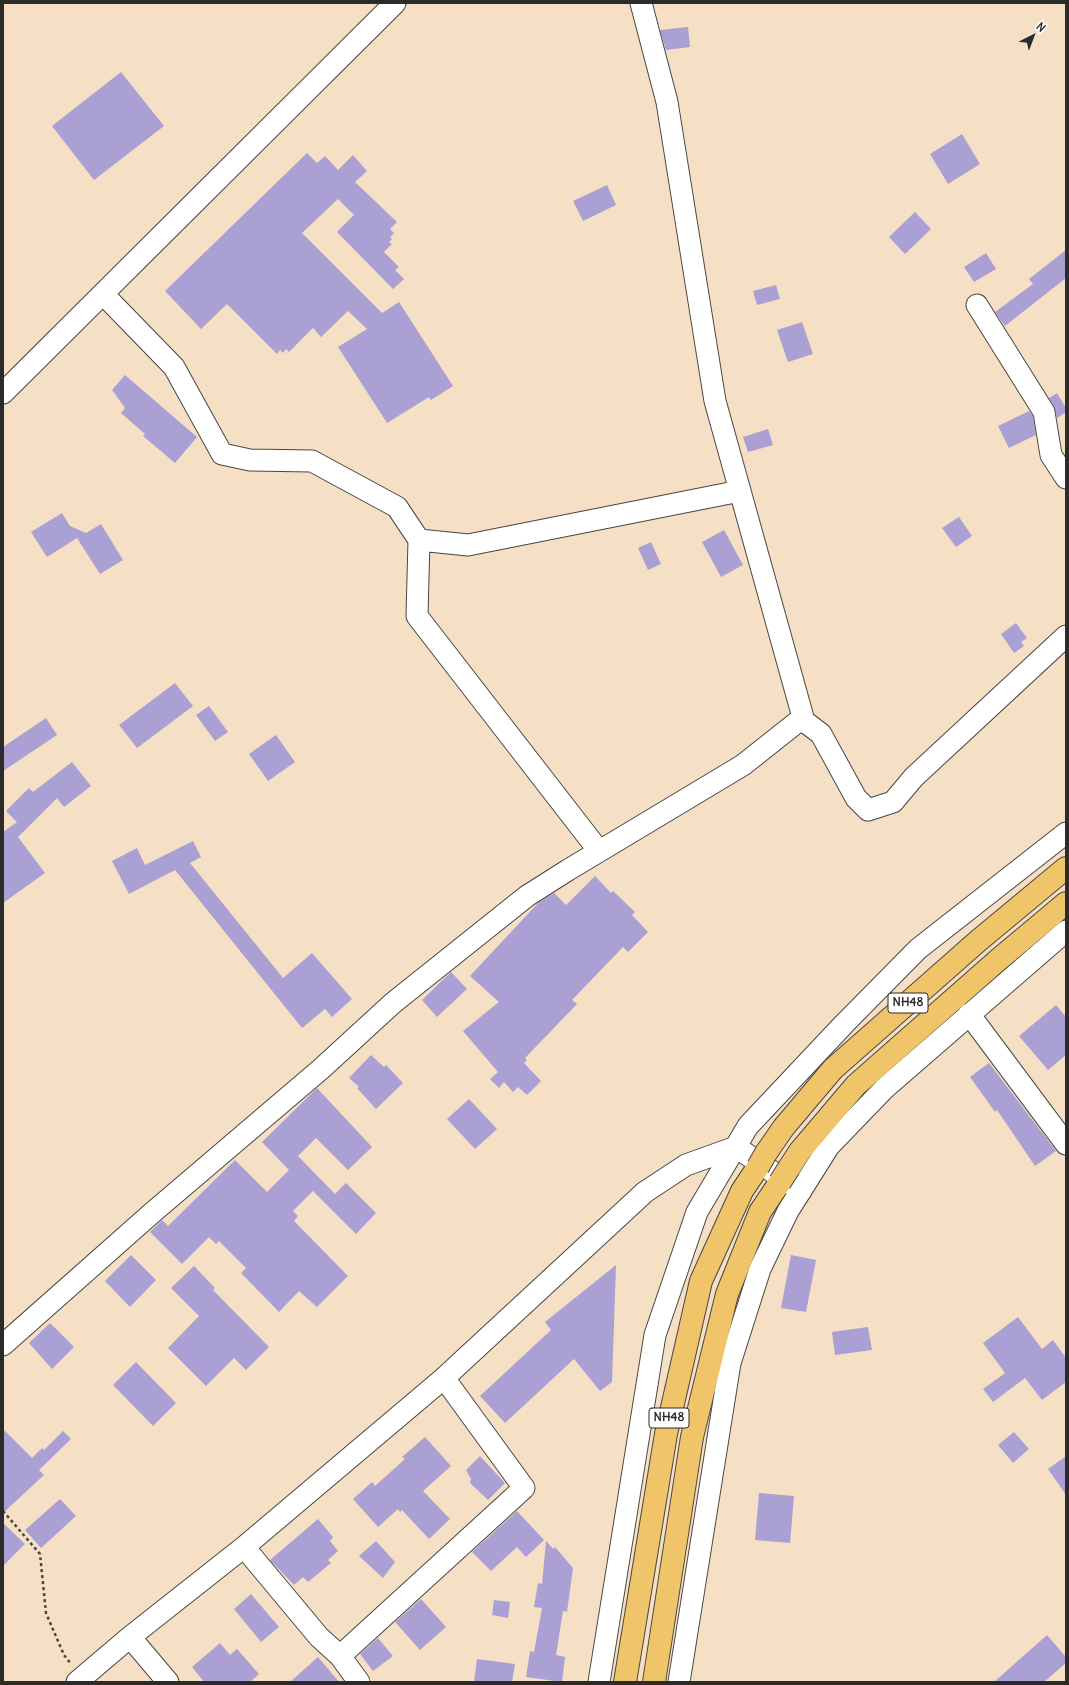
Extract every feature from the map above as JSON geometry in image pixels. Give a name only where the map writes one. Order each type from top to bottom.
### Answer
[{"type":"highway","name":"NH48","points":[[626,1682],[666,1434],[701,1281],[742,1191],[784,1127],[833,1069],[978,941],[1066,868]]},
{"type":"highway","name":"NH48","points":[[654,1682],[692,1437],[727,1294],[760,1212],[800,1151],[856,1085],[998,960],[1066,903]]},
{"type":"street","points":[[3,394],[395,3]]},
{"type":"street","points":[[641,3],[667,102],[715,401],[804,721],[821,734],[856,798],[868,810],[893,802],[914,777],[1066,636]]},
{"type":"street","points":[[103,294],[174,367],[222,454],[250,460],[312,461],[397,507],[419,540],[417,616],[599,851]]},
{"type":"street","points":[[977,305],[1044,412],[1051,455],[1066,478]]},
{"type":"street","points":[[419,540],[468,545],[740,491]]},
{"type":"street","points":[[3,1345],[146,1218],[321,1069],[392,1003],[527,896],[599,851],[742,766],[796,723],[804,721]]},
{"type":"street","points":[[599,1682],[655,1335],[697,1212],[748,1126],[844,1024],[918,949],[1066,833]]},
{"type":"street","points":[[679,1682],[730,1363],[760,1269],[788,1211],[829,1146],[886,1088],[1066,931]]},
{"type":"street","points":[[970,1014],[1066,1144]]},
{"type":"street","points":[[736,1147],[801,1191]]},
{"type":"street","points":[[74,1673],[130,1637],[244,1547],[444,1378],[645,1192],[686,1165],[736,1147]]},
{"type":"street","points":[[340,1656],[524,1488],[444,1378]]},
{"type":"street","points":[[244,1547],[319,1637],[340,1656],[359,1682]]},
{"type":"street","points":[[130,1637],[168,1682]]},
{"type":"path","points":[[3,1511],[40,1554],[46,1613],[64,1655],[74,1673]]},
{"type":"building","points":[[688,27],[690,47],[666,50],[660,30]]},
{"type":"building","points":[[121,72],[164,126],[94,180],[52,126]]},
{"type":"building","points":[[962,134],[980,164],[948,184],[930,154]]},
{"type":"building","points":[[307,153],[317,163],[325,156],[338,170],[353,155],[367,171],[355,182],[397,222],[390,229],[394,233],[390,237],[392,239],[389,242],[392,244],[384,252],[399,267],[395,270],[404,279],[393,289],[337,232],[354,215],[338,199],[302,233],[382,313],[399,302],[453,386],[431,400],[429,397],[387,423],[338,347],[367,329],[348,311],[321,337],[313,328],[289,352],[286,349],[283,353],[280,350],[277,354],[227,304],[201,329],[165,291]]},
{"type":"building","points":[[607,185],[616,205],[583,221],[573,201]]},
{"type":"building","points":[[915,212],[931,229],[905,254],[889,237]]},
{"type":"building","points":[[1066,250],[1066,278],[1005,326],[995,312],[1033,284],[1029,279]]},
{"type":"building","points":[[986,253],[996,269],[974,282],[964,267]]},
{"type":"building","points":[[776,285],[780,299],[757,305],[753,291]]},
{"type":"building","points":[[802,322],[813,354],[788,362],[777,330]]},
{"type":"building","points":[[125,375],[197,437],[175,463],[143,436],[145,434],[121,413],[125,408],[112,390]]},
{"type":"building","points":[[1057,393],[1066,408],[1066,412],[1057,418],[1054,406],[1049,398]]},
{"type":"building","points":[[1029,411],[1033,416],[1036,435],[1009,448],[998,426]]},
{"type":"building","points":[[768,429],[773,445],[748,452],[743,437]]},
{"type":"building","points":[[62,513],[70,526],[86,533],[101,524],[123,560],[100,574],[77,538],[47,557],[31,532]]},
{"type":"building","points":[[959,517],[972,536],[956,547],[942,528]]},
{"type":"building","points":[[724,530],[743,565],[721,577],[702,542]]},
{"type":"building","points":[[651,542],[661,564],[648,570],[638,548]]},
{"type":"building","points":[[1016,623],[1027,638],[1021,642],[1024,646],[1014,653],[1001,634]]},
{"type":"building","points":[[175,683],[193,706],[137,748],[119,725]]},
{"type":"building","points":[[209,706],[228,732],[215,741],[196,715]]},
{"type":"building","points":[[46,718],[57,735],[3,771],[3,747]]},
{"type":"building","points":[[276,735],[295,762],[268,781],[249,754]]},
{"type":"building","points":[[72,762],[91,786],[64,807],[57,798],[18,837],[45,873],[3,903],[3,832],[17,822],[6,811],[29,788],[33,792]]},
{"type":"building","points":[[193,841],[201,857],[190,863],[283,978],[312,953],[352,999],[332,1017],[325,1009],[302,1028],[175,870],[129,894],[112,861],[137,848],[145,865]]},
{"type":"building","points":[[595,876],[611,893],[613,891],[635,912],[632,915],[648,932],[628,952],[623,947],[572,1000],[577,1004],[525,1058],[527,1060],[524,1063],[541,1081],[527,1095],[518,1087],[513,1092],[504,1082],[499,1088],[490,1079],[498,1072],[463,1031],[499,1002],[470,976],[539,902],[554,893],[566,905]]},
{"type":"building","points":[[451,972],[467,989],[437,1017],[422,1000]]},
{"type":"building","points":[[1056,1005],[1066,1017],[1066,1055],[1048,1070],[1019,1036]]},
{"type":"building","points":[[371,1055],[384,1067],[386,1065],[403,1083],[376,1109],[357,1088],[359,1087],[349,1078]]},
{"type":"building","points":[[989,1063],[1056,1151],[1035,1166],[997,1110],[995,1112],[970,1077]]},
{"type":"building","points":[[317,1088],[372,1147],[348,1170],[316,1138],[298,1156],[335,1194],[346,1183],[376,1213],[356,1234],[313,1191],[293,1211],[298,1216],[294,1221],[348,1276],[317,1307],[299,1291],[279,1312],[241,1273],[246,1268],[219,1241],[216,1244],[209,1237],[182,1264],[150,1232],[162,1220],[168,1226],[235,1160],[267,1192],[289,1170],[262,1142]]},
{"type":"building","points":[[469,1099],[497,1129],[475,1149],[447,1119]]},
{"type":"building","points":[[131,1255],[156,1280],[130,1307],[105,1281]]},
{"type":"building","points":[[791,1255],[816,1260],[806,1312],[781,1308]]},
{"type":"building","points":[[616,1265],[612,1382],[600,1391],[574,1359],[505,1423],[480,1396],[551,1330],[545,1322]]},
{"type":"building","points":[[194,1266],[215,1288],[213,1290],[269,1347],[246,1370],[234,1358],[206,1386],[168,1348],[199,1316],[171,1288]]},
{"type":"building","points":[[1018,1317],[1042,1349],[1053,1340],[1066,1358],[1066,1382],[1042,1400],[1025,1378],[993,1402],[983,1389],[1005,1373],[983,1343]]},
{"type":"building","points":[[50,1323],[74,1347],[52,1369],[29,1343]]},
{"type":"building","points":[[868,1327],[872,1350],[835,1355],[832,1332]]},
{"type":"building","points":[[136,1362],[176,1403],[153,1426],[113,1385]]},
{"type":"building","points":[[3,1429],[32,1458],[42,1448],[44,1450],[63,1431],[71,1439],[39,1470],[44,1475],[3,1513]]},
{"type":"building","points":[[1014,1432],[1029,1449],[1013,1463],[998,1445]]},
{"type":"building","points":[[425,1437],[451,1466],[423,1491],[450,1519],[429,1539],[402,1510],[400,1512],[398,1509],[378,1527],[353,1499],[372,1482],[375,1486],[405,1459],[402,1457]]},
{"type":"building","points":[[480,1456],[505,1483],[488,1500],[470,1483],[471,1479],[466,1470]]},
{"type":"building","points":[[1066,1456],[1066,1495],[1048,1469]]},
{"type":"building","points":[[759,1493],[794,1496],[790,1543],[755,1540]]},
{"type":"building","points":[[60,1499],[76,1516],[41,1548],[25,1530]]},
{"type":"building","points":[[517,1511],[544,1540],[526,1557],[517,1547],[491,1571],[472,1552]]},
{"type":"building","points":[[318,1519],[333,1537],[330,1541],[338,1551],[328,1560],[331,1563],[308,1582],[303,1577],[294,1585],[270,1560]]},
{"type":"building","points":[[3,1523],[25,1544],[3,1566]]},
{"type":"building","points":[[376,1541],[395,1562],[383,1578],[359,1556]]},
{"type":"building","points":[[546,1541],[553,1549],[555,1547],[573,1568],[567,1612],[563,1611],[556,1655],[565,1657],[562,1682],[526,1677],[530,1651],[534,1652],[542,1608],[534,1607],[538,1583],[542,1584]]},
{"type":"building","points":[[251,1594],[279,1627],[261,1642],[234,1609]]},
{"type":"building","points":[[421,1599],[446,1627],[420,1650],[395,1622]]},
{"type":"building","points":[[494,1600],[510,1602],[508,1618],[492,1615]]},
{"type":"building","points":[[1047,1635],[1066,1657],[1066,1663],[1044,1682],[994,1682]]},
{"type":"building","points":[[378,1638],[393,1656],[373,1671],[360,1654]]},
{"type":"building","points":[[220,1643],[230,1655],[237,1649],[259,1674],[250,1682],[204,1682],[192,1667]]},
{"type":"building","points":[[318,1657],[339,1682],[290,1682]]},
{"type":"building","points":[[477,1659],[515,1664],[512,1682],[474,1682]]}]
